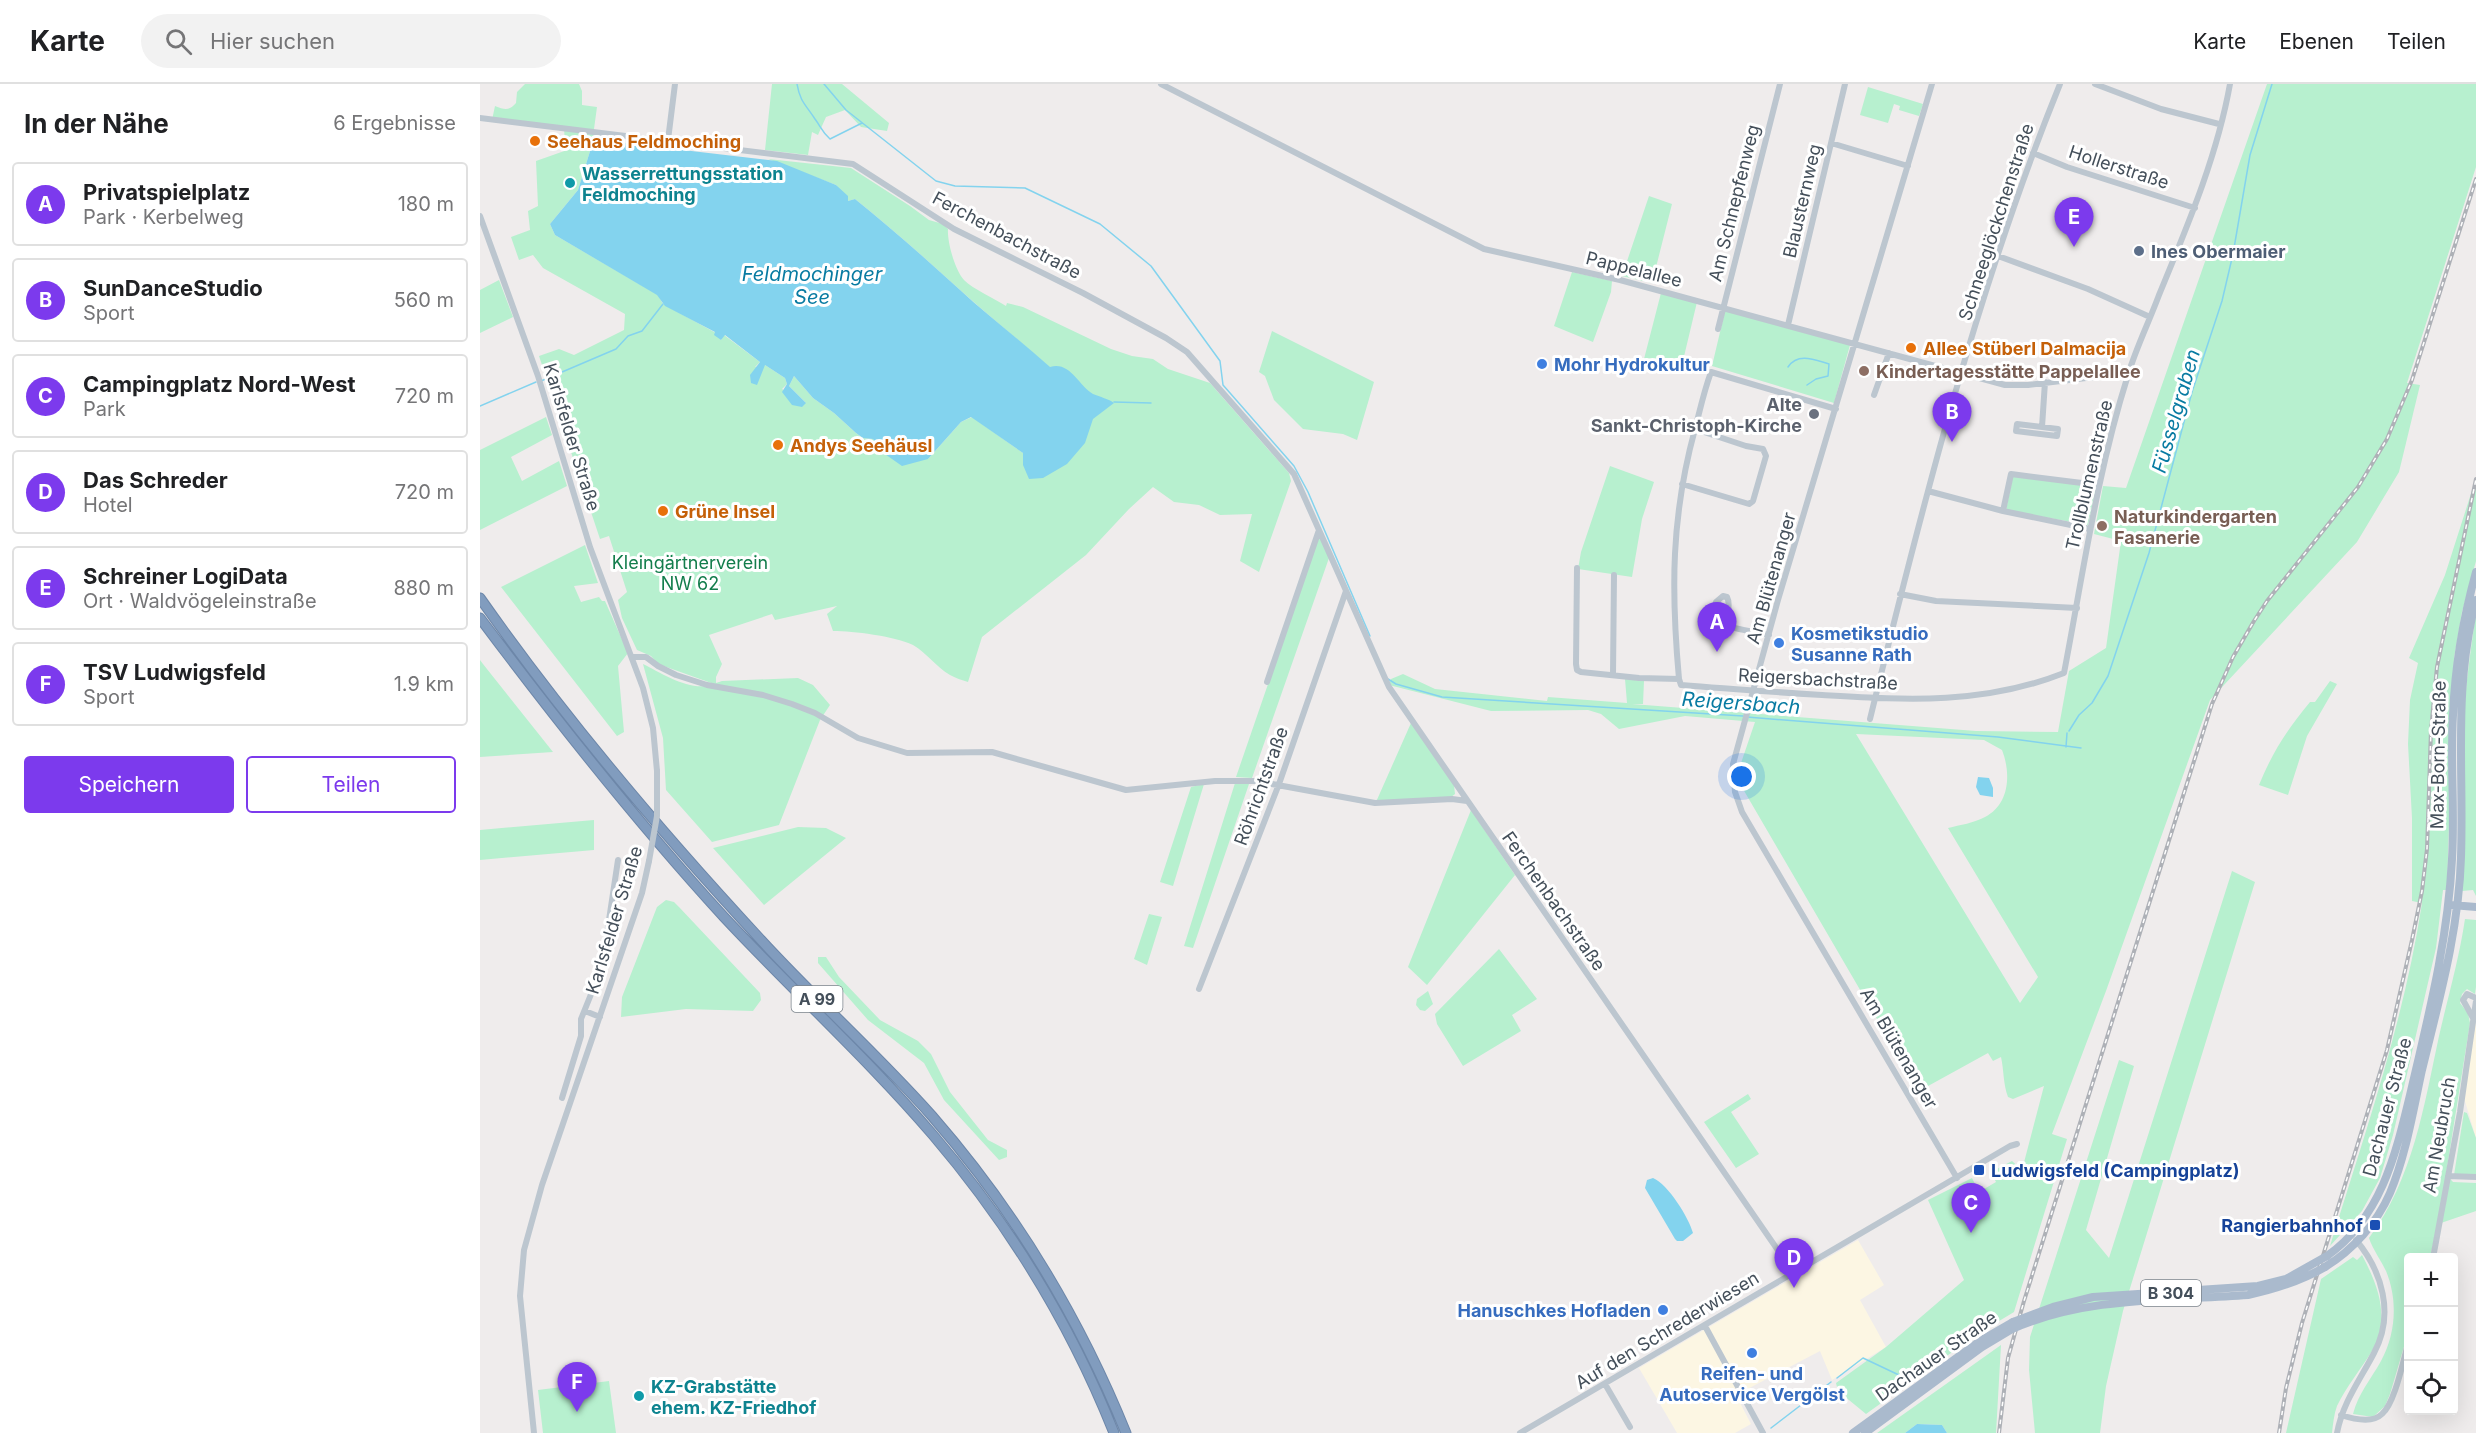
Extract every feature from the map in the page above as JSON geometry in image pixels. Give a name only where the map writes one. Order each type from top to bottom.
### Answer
[{"type":"highway","name":"A 99","points":[[480,598],[553,697],[702,875],[797,979],[924,1108],[986,1183],[1042,1265],[1063,1301],[1100,1374],[1126,1433]]},
{"type":"highway","name":"A 99","points":[[480,618],[611,787],[684,872],[787,984],[918,1118],[975,1187],[1012,1239],[1051,1301],[1078,1353],[1114,1433]]},
{"type":"main road","name":"Max-Born-Straße","points":[[2453,905],[2452,716],[2456,667],[2476,572]]},
{"type":"main road","name":"Max-Born-Straße","points":[[2453,905],[2461,858],[2461,692],[2467,639],[2476,600]]},
{"type":"main road","points":[[2453,905],[2476,907]]},
{"type":"main road","name":"Dachauer Straße","points":[[2012,1326],[2054,1313],[2093,1305],[2228,1296],[2266,1291],[2288,1285],[2337,1260],[2383,1205],[2400,1160],[2451,952],[2453,905]]},
{"type":"main road","name":"Dachauer Straße","points":[[1865,1433],[1980,1341],[2054,1307],[2093,1297],[2258,1286],[2286,1279],[2354,1238]]},
{"type":"main road","name":"Dachauer Straße","points":[[1853,1433],[1935,1377]]},
{"type":"street","points":[[668,140],[675,84]]},
{"type":"street","name":"Pappelallee","points":[[1161,84],[1484,249],[1620,280],[2012,385],[2128,373]]},
{"type":"street","name":"Am Schnepfenweg","points":[[1718,329],[1780,84]]},
{"type":"street","name":"Blausternweg","points":[[1788,325],[1845,84]]},
{"type":"street","name":"Am Blütenanger","points":[[1932,84],[1732,764],[1735,792],[1742,812],[1957,1178]]},
{"type":"street","name":"Schneeglöckchenstraße","points":[[1870,719],[1900,594],[1962,373],[1998,256],[2060,84]]},
{"type":"street","points":[[2095,84],[2161,109],[2220,124]]},
{"type":"street","name":"Trollblumenstraße","points":[[2064,674],[2098,485],[2128,373],[2195,208],[2230,84]]},
{"type":"street","name":"Ferchenbachstraße","points":[[480,118],[853,164],[954,229],[1025,262],[1166,338],[1196,362],[1294,474],[1389,687],[1793,1272]]},
{"type":"street","points":[[1831,143],[1908,166]]},
{"type":"street","name":"Hollerstraße","points":[[2034,153],[2067,167],[2195,208]]},
{"type":"street","name":"Karlsfelder Straße","points":[[480,216],[542,386],[590,547],[633,657],[649,708],[657,771],[657,816],[642,893],[542,1185],[524,1250],[520,1296],[534,1433]]},
{"type":"street","points":[[1998,256],[2088,289],[2151,317]]},
{"type":"street","points":[[1875,395],[1889,353]]},
{"type":"street","points":[[1679,679],[1674,623],[1675,527],[1695,429],[1712,372],[1836,409]]},
{"type":"street","points":[[2042,427],[2045,382]]},
{"type":"street","points":[[2017,424],[2042,427],[2058,429],[2057,436],[2016,431],[2017,424]]},
{"type":"street","points":[[1682,484],[1749,504],[1753,501],[1766,456],[1763,449],[1746,447],[1695,429]]},
{"type":"street","points":[[2003,511],[2011,474],[2098,485]]},
{"type":"street","points":[[1928,491],[2003,511],[2090,529]]},
{"type":"street","points":[[1267,682],[1319,530]]},
{"type":"street","name":"Reigersbachstraße","points":[[1577,568],[1576,664],[1577,670],[1581,672],[1679,679],[1681,685],[1875,698],[1940,699],[2001,693],[2064,674]]},
{"type":"street","points":[[1613,675],[1614,575]]},
{"type":"street","name":"Röhrichtstraße","points":[[1199,989],[1280,784],[1346,591]]},
{"type":"street","points":[[1900,594],[1936,601],[2077,608]]},
{"type":"street","points":[[1718,645],[1724,624],[1769,635]]},
{"type":"street","points":[[633,657],[642,655],[676,675],[707,686],[763,695],[792,704],[815,713],[858,738],[907,753],[992,752],[1126,790],[1228,781],[1280,784],[1375,803],[1455,799],[1467,801]]},
{"type":"street","points":[[1455,799],[1459,790]]},
{"type":"street","name":"Karlsfelder Straße","points":[[562,1098],[581,1036],[581,1019],[602,967],[618,860]]},
{"type":"street","name":"Am Neubruch","points":[[2434,1253],[2474,1018],[2476,1000],[2467,994],[2463,999],[2474,1018]]},
{"type":"street","points":[[585,1011],[600,1017]]},
{"type":"street","name":"Auf den Schrederwiesen","points":[[1520,1433],[1705,1326],[1793,1272],[2017,1144]]},
{"type":"street","points":[[2448,1176],[2476,1177]]},
{"type":"street","points":[[2337,1433],[2341,1415],[2353,1388],[2380,1342],[2384,1317],[2380,1281],[2373,1264],[2354,1238]]},
{"type":"street","points":[[1705,1326],[1763,1433]]},
{"type":"street","points":[[2341,1415],[2363,1420],[2373,1419],[2382,1414],[2392,1395],[2404,1359]]},
{"type":"street","points":[[1605,1384],[1630,1427]]},
{"type":"shaded area","points":[[2476,1020],[2476,1138],[2464,1098]]},
{"type":"shaded area","points":[[1858,1240],[1884,1285],[1860,1300],[1886,1347],[1832,1380],[1820,1351],[1736,1395],[1751,1424],[1735,1433],[1677,1433],[1639,1368]]},
{"type":"green space","points":[[525,84],[579,84],[582,91],[582,105],[597,107],[595,139],[565,144],[564,128],[492,120],[495,106],[509,109],[516,103],[517,92]]},
{"type":"green space","points":[[772,84],[842,84],[889,123],[887,131],[861,127],[845,110],[826,117],[818,135],[812,132],[808,155],[765,150]]},
{"type":"green space","points":[[2267,84],[2476,84],[2476,167],[2407,383],[2420,385],[2399,472],[2357,542],[2210,700],[2106,991],[2052,1134],[2067,1139],[2014,1312],[1976,1335],[1866,1414],[1838,1391],[1836,1383],[1886,1347],[1964,1280],[1928,1200],[1972,1178],[1979,1192],[1996,1182],[1991,1172],[2012,1161],[2022,1170],[2044,1086],[2013,1099],[2008,1097],[2001,1057],[1993,1061],[1988,1053],[1919,1091],[1743,789],[1741,763],[1755,722],[1685,716],[1619,729],[1601,714],[1588,710],[1491,711],[1389,685],[1391,679],[1403,674],[1435,689],[1547,701],[1548,697],[1627,703],[1625,679],[1644,681],[1643,704],[1632,704],[1976,731],[2058,732],[2069,671],[2106,648],[2121,541],[2094,534],[2103,486],[2126,488]],"holes":[[[1856,734],[1984,740],[2002,750],[2007,768],[2004,796],[1993,811],[1985,817],[1948,828],[2038,977],[2020,1003]]]},
{"type":"green space","points":[[1868,87],[1923,104],[1919,116],[1899,110],[1900,106],[1894,104],[1888,123],[1860,115]]},
{"type":"green space","name":"Kleingärtnerverein NW 62","points":[[591,148],[578,190],[550,224],[555,235],[658,295],[663,304],[716,333],[721,340],[724,335],[760,362],[755,367],[765,365],[785,378],[787,384],[782,389],[806,403],[789,386],[794,376],[813,398],[863,438],[873,439],[882,452],[928,459],[961,422],[972,417],[1023,453],[1023,460],[1050,368],[855,199],[848,201],[836,185],[768,159],[851,168],[929,220],[943,224],[948,229],[950,248],[958,270],[964,280],[978,290],[1006,306],[1007,303],[1023,307],[1111,349],[1132,356],[1153,359],[1168,369],[1210,383],[1289,473],[1291,481],[1259,572],[1240,561],[1252,514],[1220,515],[1199,505],[1174,502],[1153,487],[1086,555],[982,637],[968,682],[950,675],[913,645],[873,635],[833,631],[827,614],[837,606],[775,620],[772,614],[709,635],[722,664],[716,677],[716,683],[798,678],[813,685],[830,705],[820,720],[779,825],[712,842],[666,790],[663,738],[643,664],[687,684],[705,686],[714,684],[658,664],[651,656],[637,650],[622,618],[618,600],[627,592],[609,536],[600,539],[539,356],[559,349],[574,355],[624,330],[625,314],[543,268],[533,255],[519,260],[511,237],[530,230],[528,211],[538,206],[536,161],[570,149]]},
{"type":"green space","points":[[1649,196],[1672,204],[1652,283],[1622,276]]},
{"type":"green space","points":[[1572,272],[1612,281],[1611,292],[1593,342],[1554,326]]},
{"type":"green space","points":[[499,280],[513,317],[480,333],[480,290]]},
{"type":"green space","points":[[1661,293],[1697,302],[1681,369],[1644,359]]},
{"type":"green space","points":[[1725,311],[1850,345],[1834,403],[1712,366]]},
{"type":"green space","points":[[1272,331],[1374,382],[1357,440],[1343,434],[1303,429],[1274,400],[1265,376],[1259,372]]},
{"type":"green space","points":[[546,417],[552,435],[511,457],[522,481],[559,461],[567,486],[480,530],[480,450]]},
{"type":"green space","points":[[1610,466],[1654,482],[1642,519],[1632,577],[1578,569],[1581,552]]},
{"type":"green space","points":[[2013,476],[2096,487],[2088,525],[2006,510]]},
{"type":"green space","points":[[2476,478],[2476,561],[2462,612],[2454,658],[2447,890],[2443,890],[2436,948],[2393,1135],[2380,1178],[2362,1211],[2330,1246],[2394,1034],[2422,903],[2412,901],[2412,818],[2408,744],[2410,700],[2418,663],[2409,658],[2445,575]]},
{"type":"green space","points":[[1318,539],[1321,539],[1329,558],[1252,778],[1236,777]]},
{"type":"green space","points":[[585,545],[598,583],[574,586],[581,602],[599,597],[605,601],[628,653],[618,666],[624,732],[617,736],[501,587]]},
{"type":"green space","points":[[2476,612],[2476,896],[2473,890],[2462,891],[2463,728]]},
{"type":"green space","points":[[480,660],[483,664],[553,752],[480,757]]},
{"type":"green space","points":[[2330,681],[2337,684],[2307,736],[2288,795],[2259,785],[2287,732],[2310,702],[2315,702]]},
{"type":"green space","points":[[1411,723],[1454,785],[1455,794],[1451,797],[1376,802]]},
{"type":"green space","points":[[1235,783],[1249,784],[1193,948],[1184,946]]},
{"type":"green space","points":[[1204,784],[1173,886],[1160,882],[1191,787]]},
{"type":"green space","points":[[1471,810],[1515,875],[1427,985],[1408,967]]},
{"type":"green space","points":[[594,820],[594,850],[480,860],[480,830]]},
{"type":"green space","points":[[798,827],[826,828],[846,838],[764,905],[713,848]]},
{"type":"green space","points":[[2232,871],[2255,882],[2123,1311],[2106,1386],[2100,1433],[2035,1433],[2029,1370],[2030,1337],[2119,1060],[2134,1066],[2086,1230],[2109,1258]]},
{"type":"green space","points":[[666,900],[674,902],[760,993],[761,1000],[753,1011],[686,1009],[621,1017],[622,997],[657,907]]},
{"type":"green space","points":[[1149,914],[1162,917],[1147,965],[1134,959]]},
{"type":"green space","points":[[2465,919],[2476,920],[2476,987],[2475,994],[2467,989],[2462,994],[2460,1003],[2468,1013],[2470,1023],[2446,1174],[2453,1182],[2476,1183],[2476,1211],[2438,1224],[2431,1253],[2404,1253],[2404,1347],[2390,1394],[2385,1406],[2373,1417],[2353,1414],[2361,1393],[2386,1350],[2394,1316],[2390,1282],[2369,1238],[2384,1215],[2407,1167],[2422,1115]]},
{"type":"green space","points":[[1499,949],[1537,999],[1512,1015],[1521,1031],[1463,1066],[1437,1024],[1435,1014]]},
{"type":"green space","points":[[818,957],[826,957],[839,977],[880,1020],[918,1041],[931,1054],[950,1092],[988,1140],[1007,1150],[1007,1157],[999,1160],[944,1100],[924,1063],[868,1020],[818,963]]},
{"type":"green space","points":[[1428,991],[1433,1004],[1425,1011],[1420,1010],[1416,1005],[1417,999]]},
{"type":"green space","points":[[1748,1094],[1751,1099],[1731,1112],[1759,1154],[1736,1168],[1704,1122]]},
{"type":"green space","points":[[2464,1112],[2467,1113],[2476,1138],[2476,1175],[2454,1175]]},
{"type":"green space","points":[[2362,1255],[2373,1278],[2380,1302],[2381,1327],[2378,1339],[2337,1406],[2332,1433],[2286,1433],[2321,1279],[2353,1257],[2357,1260]]},
{"type":"green space","points":[[2001,1345],[1996,1433],[1947,1433],[1942,1425],[1917,1424],[1905,1433],[1877,1433]]},
{"type":"green space","points":[[609,1381],[616,1433],[543,1433],[538,1390]]},
{"type":"water","name":"Feldmochinger See","points":[[606,141],[777,161],[836,185],[848,196],[848,201],[855,199],[1050,367],[1063,367],[1093,394],[1114,403],[1093,419],[1085,443],[1067,464],[1043,478],[1029,479],[1023,465],[1023,453],[971,417],[961,422],[928,459],[902,466],[882,452],[873,439],[863,438],[813,398],[794,376],[789,386],[806,403],[802,407],[792,405],[782,392],[787,384],[785,378],[765,365],[757,385],[751,383],[750,375],[760,362],[725,335],[721,340],[714,335],[715,332],[665,306],[657,295],[555,235],[550,224],[578,190],[591,148],[596,144],[601,146]]},
{"type":"water","points":[[1978,777],[1989,778],[1993,788],[1993,797],[1980,795],[1976,787]]},
{"type":"water","points":[[1653,1178],[1671,1194],[1687,1219],[1693,1233],[1683,1241],[1675,1239],[1645,1188],[1647,1180]]},
{"type":"water","points":[[1917,1424],[1942,1425],[1947,1433],[1905,1433]]},
{"type":"waterway","points":[[797,84],[804,103],[830,139],[862,123]]},
{"type":"waterway","points":[[824,84],[846,110],[936,181],[955,186],[1025,188],[1100,224],[1151,266],[1220,361],[1223,385],[1294,466],[1308,492],[1370,636]]},
{"type":"waterway","name":"Füsselgraben","points":[[2069,731],[2079,715],[2092,703],[2108,676],[2149,553],[2192,392],[2222,301],[2233,254],[2250,155],[2272,84]]},
{"type":"waterway","points":[[541,381],[616,349],[628,336],[642,331],[663,304]]},
{"type":"waterway","points":[[1788,367],[1792,362],[1802,358],[1829,364],[1828,376],[1816,379],[1807,385]]},
{"type":"waterway","points":[[480,406],[536,382]]},
{"type":"waterway","points":[[1114,402],[1151,403]]},
{"type":"waterway","name":"Reigersbach","points":[[1388,679],[1396,684],[1442,697],[1743,716]]},
{"type":"waterway","name":"Reigersbach","points":[[1747,717],[1998,737],[2081,748]]},
{"type":"waterway","name":"Füsselgraben","points":[[2066,747],[2067,733]]},
{"type":"waterway","points":[[1837,1378],[1863,1358],[1901,1376]]},
{"type":"waterway","points":[[1771,1428],[1831,1382]]},
{"type":"railway","points":[[1999,1433],[2008,1358],[2024,1301],[2212,704],[2233,657],[2267,601],[2358,487],[2387,439],[2412,380],[2476,179]]},
{"type":"railway","points":[[2279,1433],[2286,1388],[2302,1323],[2387,1050],[2412,940],[2422,891],[2427,849],[2431,730],[2437,667],[2476,479]]},
{"type":"place","name":"Seehaus Feldmoching","points":[[535,141]]},
{"type":"place","name":"Wasserrettungsstation Feldmoching","points":[[570,183]]},
{"type":"place","name":"Schreiner LogiData","points":[[2074,247]]},
{"type":"place","name":"Ines Obermaier","points":[[2139,251]]},
{"type":"place","name":"Allee Stüberl Dalmacija","points":[[1911,348]]},
{"type":"place","name":"Mohr Hydrokultur","points":[[1542,364]]},
{"type":"place","name":"Kindertagesstätte Pappelallee","points":[[1864,371]]},
{"type":"place","name":"Alte Sankt-Christoph-Kirche","points":[[1814,414]]},
{"type":"place","name":"SunDanceStudio","points":[[1952,442]]},
{"type":"place","name":"Andys Seehäusl","points":[[778,445]]},
{"type":"place","name":"Grüne Insel","points":[[663,511]]},
{"type":"place","name":"Naturkindergarten Fasanerie","points":[[2102,526]]},
{"type":"place","name":"Kosmetikstudio Susanne Rath","points":[[1779,643]]},
{"type":"place","name":"Privatspielplatz","points":[[1717,652]]},
{"type":"place","name":"Ludwigsfeld (Campingplatz)","points":[[1979,1170]]},
{"type":"place","name":"Rangierbahnhof","points":[[2375,1225]]},
{"type":"place","name":"Campingplatz Nord-West","points":[[1971,1233]]},
{"type":"place","name":"Das Schreder","points":[[1794,1288]]},
{"type":"place","name":"Hanuschkes Hofladen","points":[[1663,1310]]},
{"type":"place","name":"Reifen- und Autoservice Vergölst","points":[[1752,1353]]},
{"type":"place","name":"KZ-Grabstätte ehem. KZ-Friedhof","points":[[639,1396]]},
{"type":"place","name":"TSV Ludwigsfeld","points":[[577,1412]]}]
